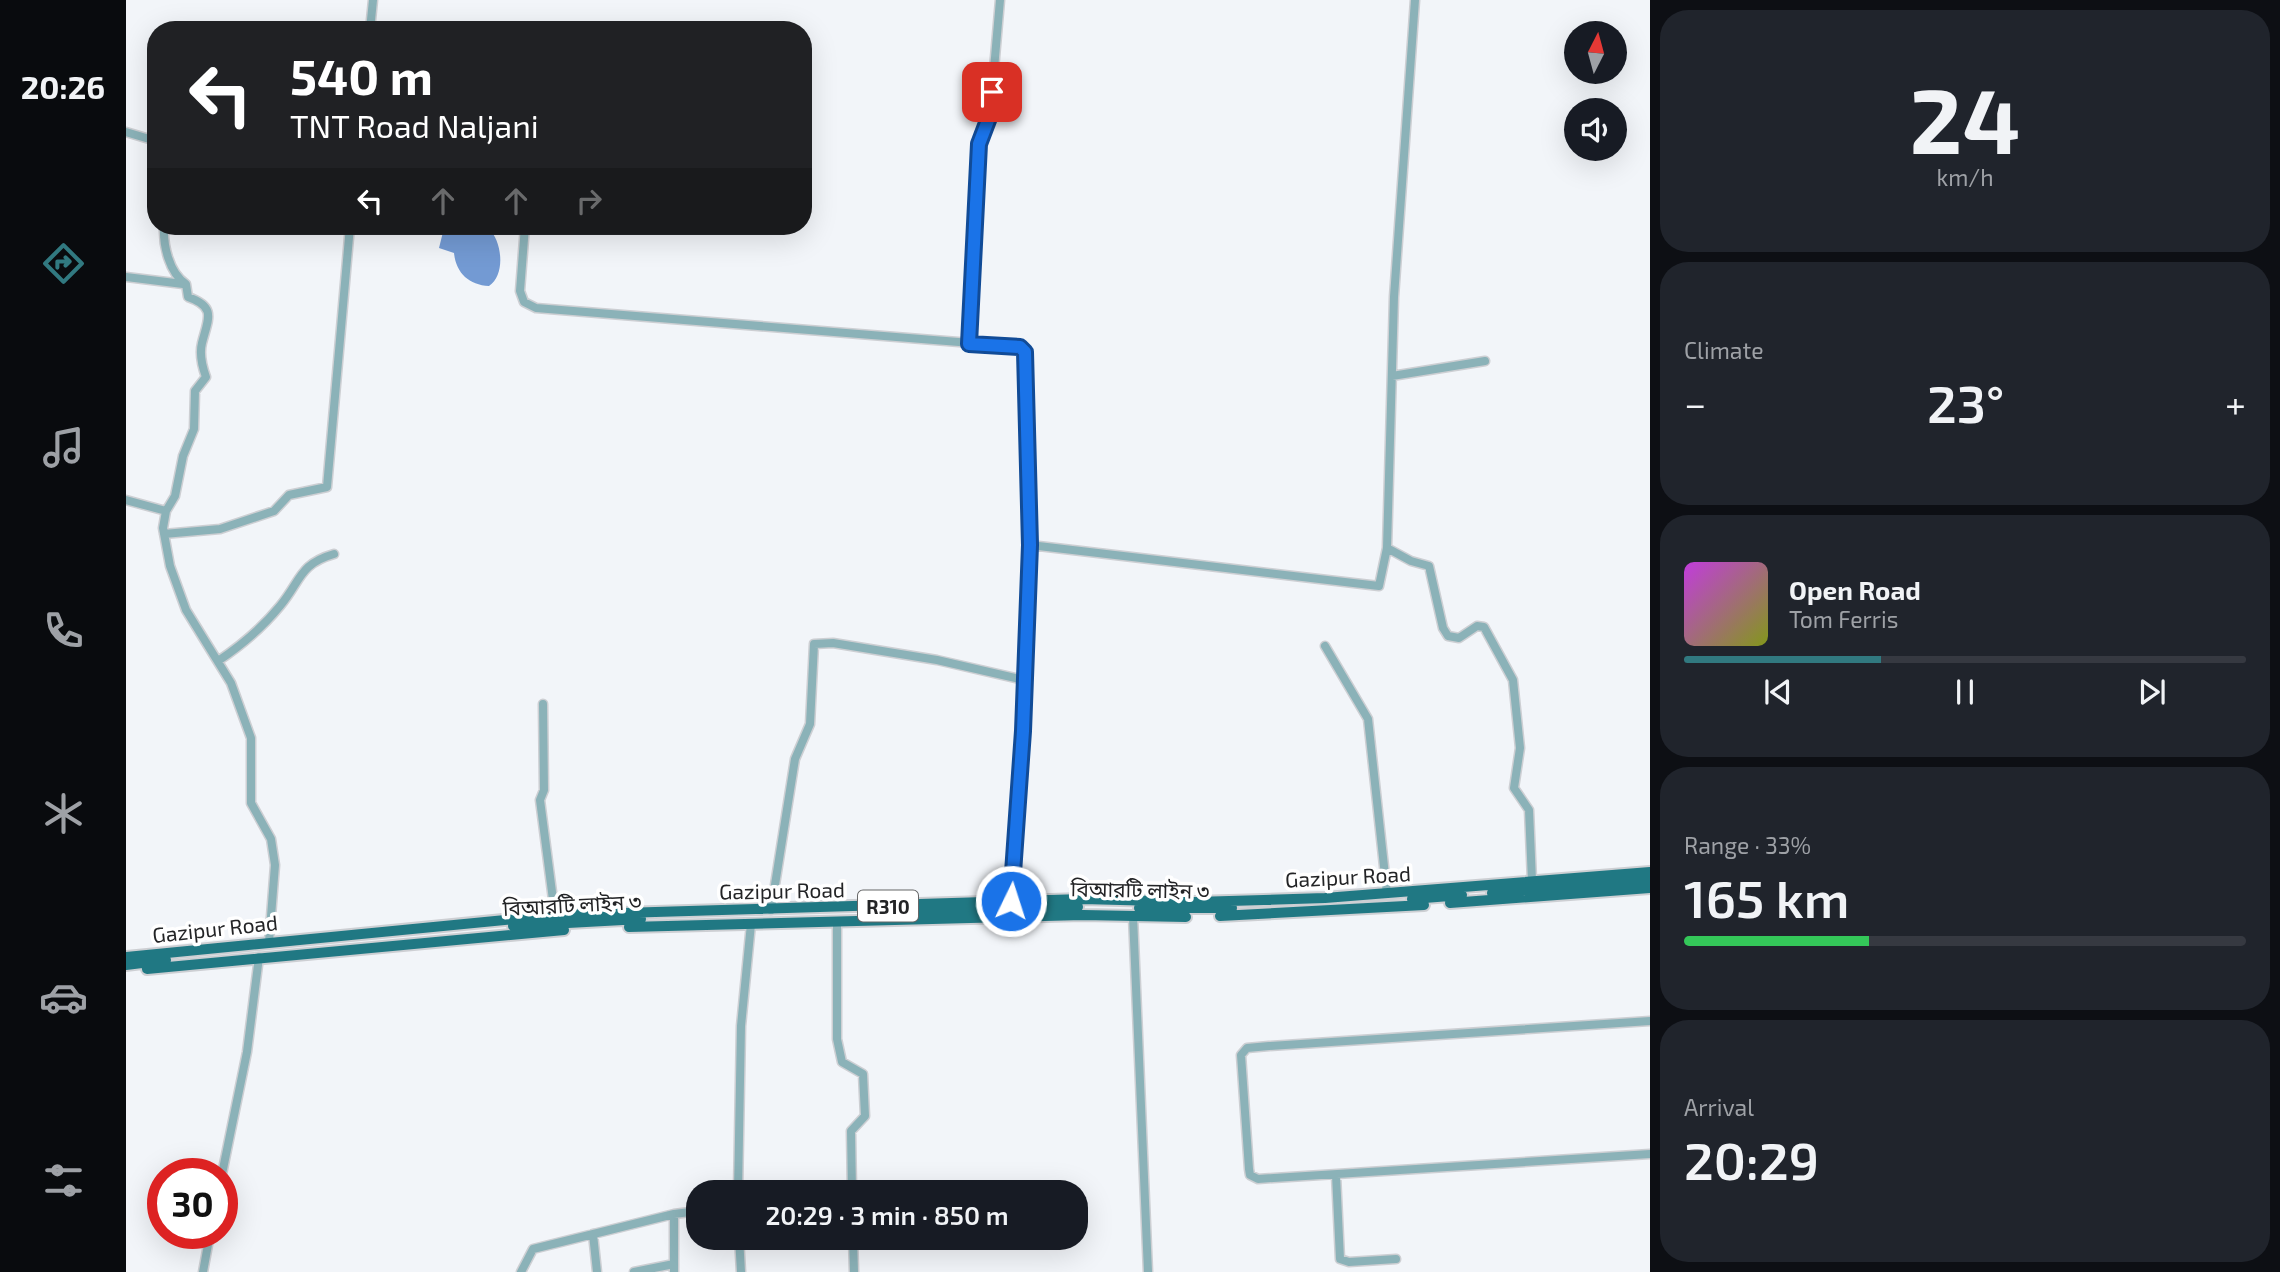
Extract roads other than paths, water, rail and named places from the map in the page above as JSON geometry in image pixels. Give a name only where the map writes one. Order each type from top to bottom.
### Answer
[{"type":"main road","name":"Gazipur Road","points":[[126,957],[555,915],[1011,901],[1195,902],[1387,894],[1650,872]]},
{"type":"main road","name":"বিআরটি লাইন ৩","points":[[126,965],[218,953],[592,922],[1082,906],[1195,910],[1439,898],[1650,880]]},
{"type":"main road","name":"Gazipur Road","points":[[126,971],[578,929],[1133,916],[1195,917],[1325,912],[1650,888]]},
{"type":"street","points":[[371,21],[373,0]]},
{"type":"street","points":[[969,344],[979,144],[990,115],[1000,0]]},
{"type":"street","points":[[1030,545],[1379,586],[1387,548],[1394,297],[1415,0]]},
{"type":"street","points":[[126,132],[147,138]]},
{"type":"street","points":[[163,235],[163,242],[178,279],[186,284],[188,297],[203,303],[208,311],[208,330],[200,360],[206,377],[195,391],[194,429],[183,456],[175,496],[166,511],[164,534],[170,566],[186,610],[231,684],[251,738],[251,803],[273,847],[275,865],[269,942]]},
{"type":"street","points":[[164,534],[220,529],[274,511],[289,495],[327,487],[349,235]]},
{"type":"street","points":[[524,235],[520,291],[524,302],[536,307],[1020,347],[1025,352],[1030,545],[1023,731],[1011,901]]},
{"type":"street","points":[[126,277],[186,284]]},
{"type":"street","points":[[1392,376],[1485,361]]},
{"type":"street","points":[[126,500],[166,511]]},
{"type":"street","points":[[1387,548],[1412,561],[1429,566],[1443,628],[1448,636],[1459,638],[1477,626],[1484,627],[1513,680],[1520,748],[1514,788],[1529,810],[1532,881]]},
{"type":"street","points":[[218,660],[247,642],[260,628],[290,592],[301,570],[319,558],[334,554]]},
{"type":"street","points":[[771,910],[795,759],[810,724],[814,643],[834,643],[937,660],[1024,680]]},
{"type":"street","points":[[1325,646],[1368,719],[1387,894]]},
{"type":"street","points":[[543,704],[544,790],[540,800],[555,915]]},
{"type":"street","points":[[1133,916],[1149,1272]]},
{"type":"street","points":[[837,923],[837,1039],[842,1062],[863,1074],[865,1116],[851,1131],[852,1180]]},
{"type":"street","points":[[737,1180],[741,1026],[751,924]]},
{"type":"street","points":[[225,1158],[247,1052],[259,957]]},
{"type":"street","points":[[1650,1021],[1380,1038],[1243,1050],[1250,1175],[1258,1179],[1650,1154]]},
{"type":"street","points":[[1336,1175],[1340,1259],[1349,1262],[1396,1259]]},
{"type":"street","points":[[521,1272],[532,1250],[686,1212]]},
{"type":"street","points":[[634,1272],[674,1268],[674,1214]]},
{"type":"street","points":[[593,1234],[597,1272]]},
{"type":"street","points":[[203,1272],[207,1249]]},
{"type":"street","points":[[739,1250],[741,1272]]},
{"type":"street","points":[[853,1250],[854,1272]]},
{"type":"water","points":[[442,235],[494,235],[499,249],[498,274],[489,286],[475,283],[461,272],[454,253],[439,248]]}]
